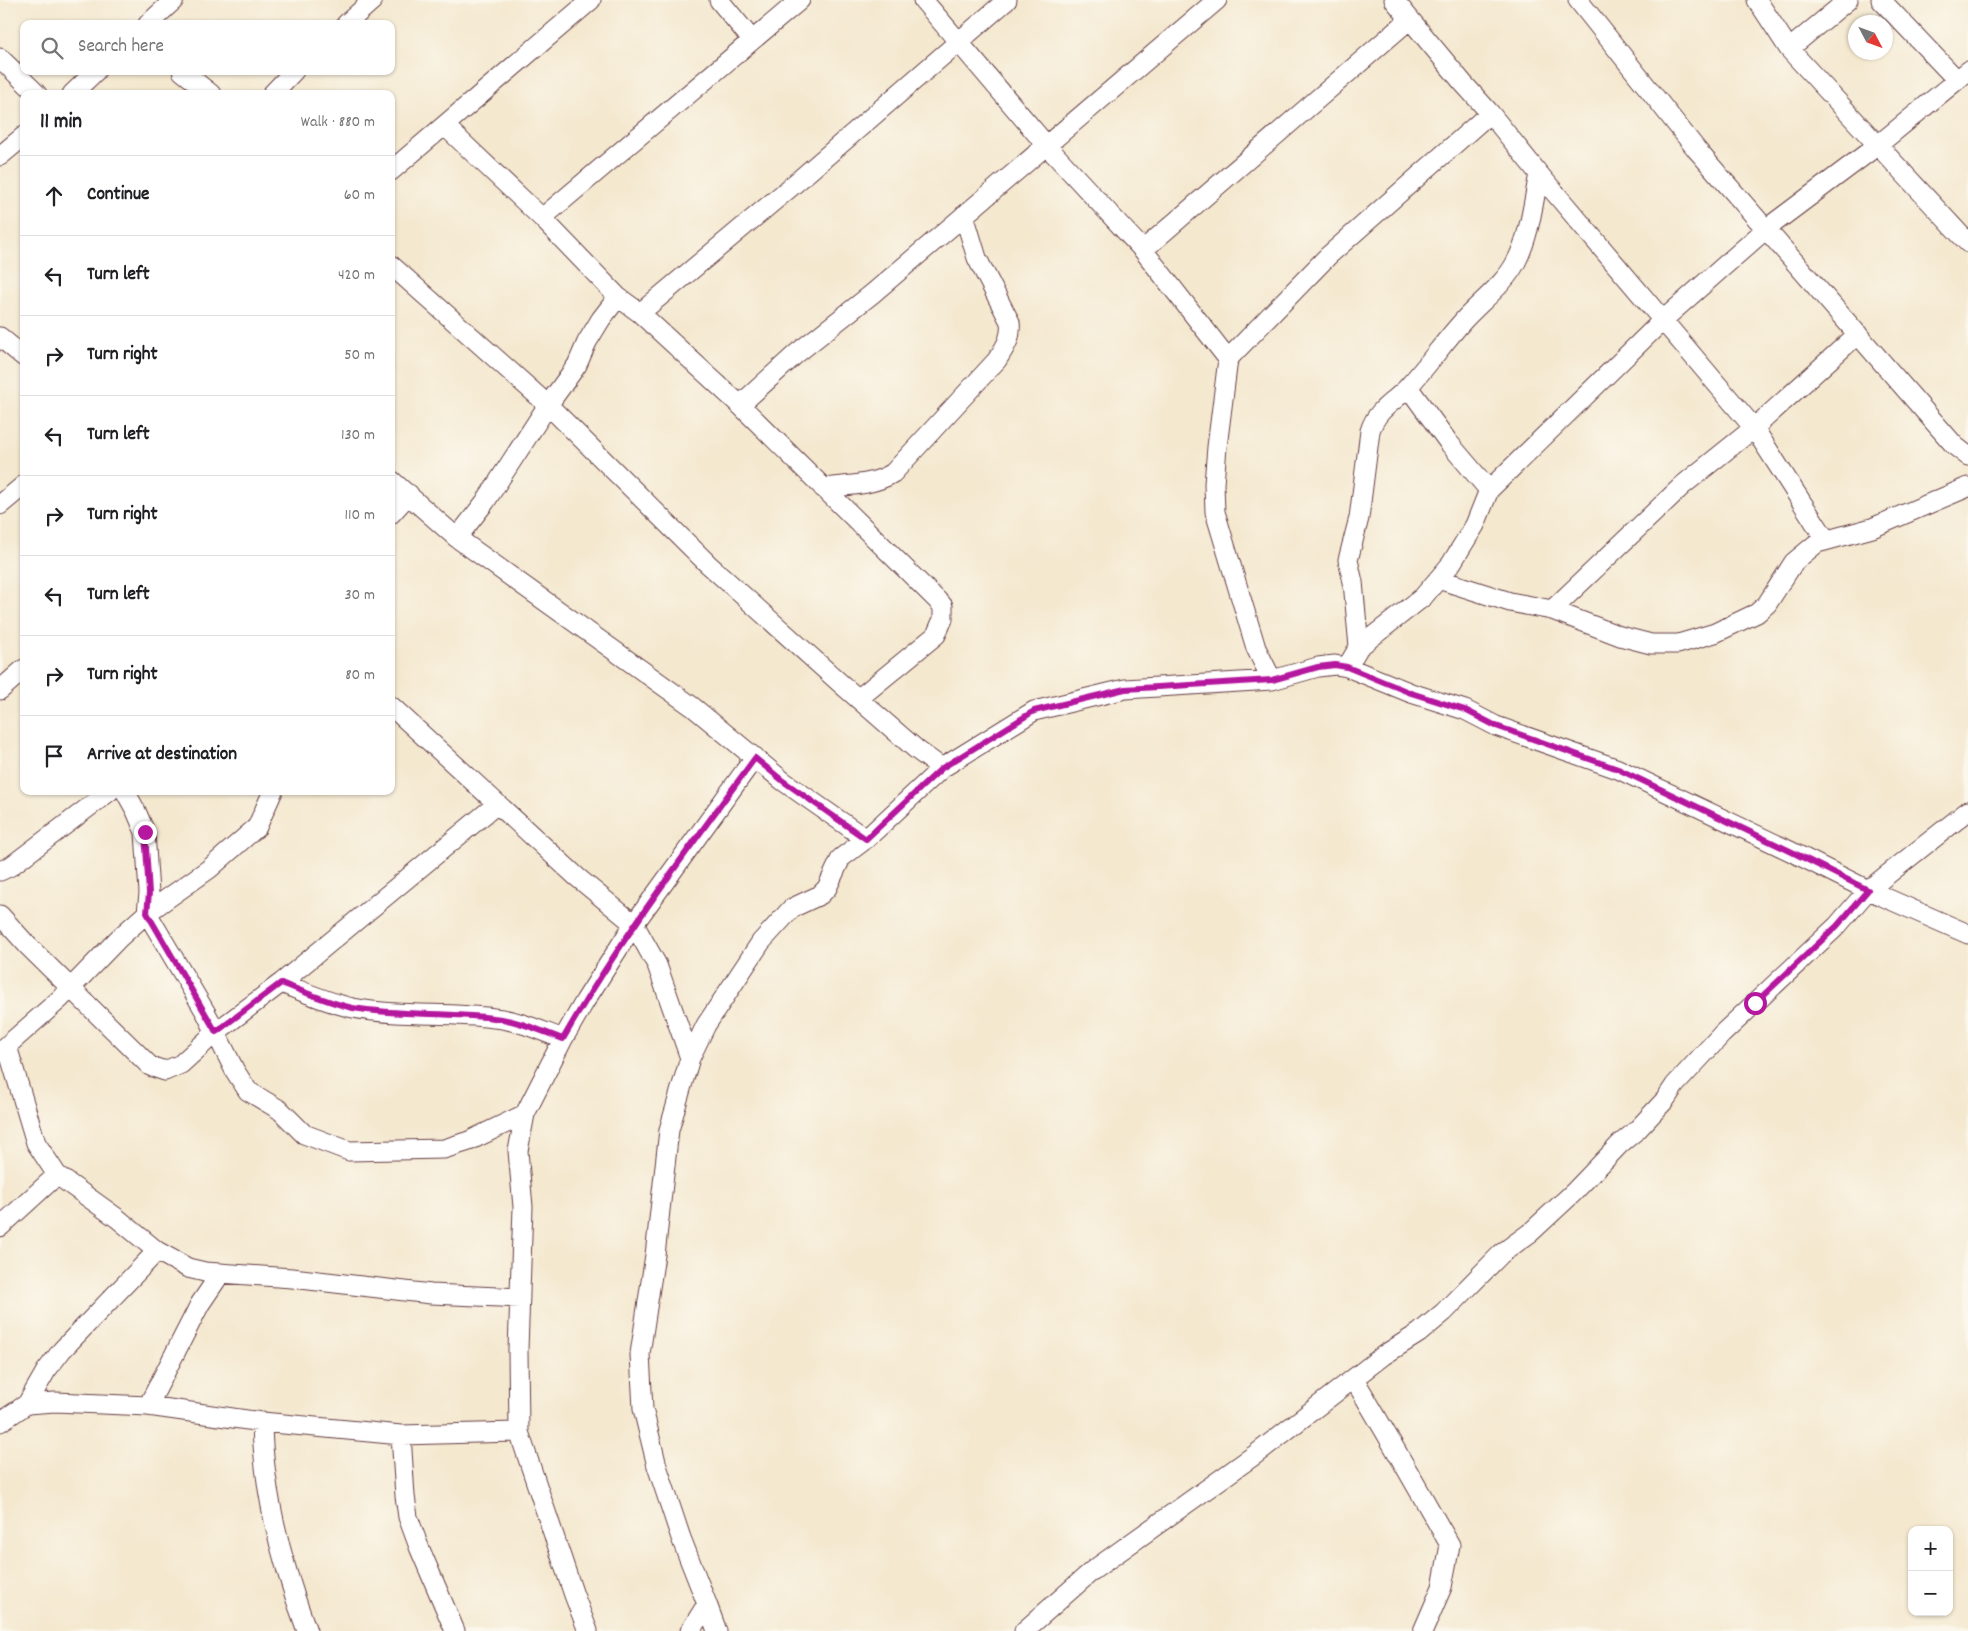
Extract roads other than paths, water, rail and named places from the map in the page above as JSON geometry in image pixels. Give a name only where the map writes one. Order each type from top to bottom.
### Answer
[{"type":"street","points":[[152,20],[174,0]]},
{"type":"street","points":[[350,20],[373,0]]},
{"type":"street","points":[[395,168],[591,0]]},
{"type":"street","points":[[719,0],[752,40]]},
{"type":"street","points":[[542,218],[800,0]]},
{"type":"street","points":[[923,0],[1046,145],[1143,250],[1228,359]]},
{"type":"street","points":[[640,313],[792,186],[1006,0]]},
{"type":"street","points":[[740,405],[796,354],[872,294],[1217,0]]},
{"type":"street","points":[[1394,0],[1754,428],[1826,540]]},
{"type":"street","points":[[1578,0],[1697,150],[1955,446],[1968,456]]},
{"type":"street","points":[[1757,0],[1789,49],[1968,243]]},
{"type":"street","points":[[1789,49],[1848,0]]},
{"type":"street","points":[[1347,667],[1359,647],[1423,597],[1451,564],[1475,525],[1489,490],[1663,320],[1766,229],[1878,145],[1962,75],[1881,0]]},
{"type":"street","points":[[1143,250],[1410,19]]},
{"type":"street","points":[[0,58],[33,90]]},
{"type":"street","points":[[76,90],[92,75]]},
{"type":"street","points":[[187,75],[206,90]]},
{"type":"street","points":[[276,90],[290,75]]},
{"type":"street","points":[[1272,680],[1256,648],[1215,512],[1216,456],[1228,359],[1328,256],[1490,113]]},
{"type":"street","points":[[445,126],[542,218],[618,297],[640,313],[740,405],[943,606],[943,619],[936,635],[858,699]]},
{"type":"street","points":[[0,156],[20,139]]},
{"type":"street","points":[[1359,647],[1353,582],[1348,560],[1359,518],[1370,430],[1378,414],[1408,387],[1462,322],[1504,279],[1516,263],[1525,243],[1539,174]]},
{"type":"street","points":[[823,488],[881,480],[893,473],[997,360],[1009,341],[1010,322],[977,258],[964,215]]},
{"type":"street","points":[[395,269],[548,405],[708,564],[858,699],[917,750],[942,768]]},
{"type":"street","points":[[457,538],[489,496],[548,405],[577,365],[587,342],[601,319],[618,297]]},
{"type":"street","points":[[1552,610],[1683,485],[1754,428],[1858,334]]},
{"type":"street","points":[[0,337],[20,354]]},
{"type":"street","points":[[1408,387],[1449,442],[1489,490]]},
{"type":"street","points":[[395,483],[457,538],[693,707],[783,781],[866,839]]},
{"type":"street","points":[[1438,579],[1510,602],[1552,610],[1620,636],[1652,644],[1678,644],[1715,633],[1757,613],[1767,604],[1794,562],[1817,543],[1872,528],[1968,487]]},
{"type":"street","points":[[0,505],[20,488]]},
{"type":"street","points":[[395,510],[409,494]]},
{"type":"street","points":[[718,1631],[681,1538],[656,1466],[643,1409],[640,1354],[669,1130],[690,1058],[706,1025],[761,942],[792,908],[820,895],[827,888],[841,858],[866,839],[942,768],[1034,711],[1125,689],[1272,680],[1318,667],[1335,665],[1347,667],[1411,693],[1465,710],[1504,729],[1618,769],[1868,890],[1968,934]]},
{"type":"street","points":[[0,690],[20,672]]},
{"type":"street","points":[[395,710],[577,877],[634,924],[656,965],[690,1058]]},
{"type":"street","points":[[588,1631],[519,1432],[518,1350],[523,1207],[518,1150],[525,1114],[563,1039],[585,1001],[634,924],[755,758]]},
{"type":"street","points":[[0,871],[11,866],[105,795]]},
{"type":"street","points":[[127,795],[145,832],[149,893],[147,913],[216,1032],[235,1072],[248,1091],[280,1110],[304,1134],[350,1151],[444,1149],[469,1141],[525,1114]]},
{"type":"street","points":[[271,795],[257,827],[210,869],[147,913],[119,938],[71,989],[3,1049],[36,1143],[57,1175],[117,1218],[157,1251],[188,1268],[431,1294],[520,1298]]},
{"type":"street","points":[[0,915],[71,989],[150,1066],[165,1071],[180,1064],[216,1032],[281,983],[497,804]]},
{"type":"street","points":[[1024,1631],[1092,1571],[1248,1460],[1384,1355],[1419,1333],[1444,1312],[1501,1254],[1531,1232],[1573,1193],[1620,1144],[1637,1130],[1722,1034],[1837,926],[1868,890],[1968,811]]},
{"type":"street","points":[[281,983],[318,998],[353,1008],[415,1014],[496,1018],[525,1025],[563,1039]]},
{"type":"street","points":[[0,1227],[57,1175]]},
{"type":"street","points":[[0,1422],[27,1404],[62,1350],[157,1251]]},
{"type":"street","points":[[148,1406],[200,1304],[221,1273]]},
{"type":"street","points":[[1354,1379],[1398,1452],[1408,1473],[1450,1545],[1442,1587],[1423,1631]]},
{"type":"street","points":[[27,1404],[55,1402],[148,1406],[262,1422],[401,1435],[519,1432]]},
{"type":"street","points":[[262,1422],[264,1468],[277,1540],[307,1631]]},
{"type":"street","points":[[401,1435],[408,1517],[455,1631]]},
{"type":"street","points":[[690,1631],[707,1604]]}]
